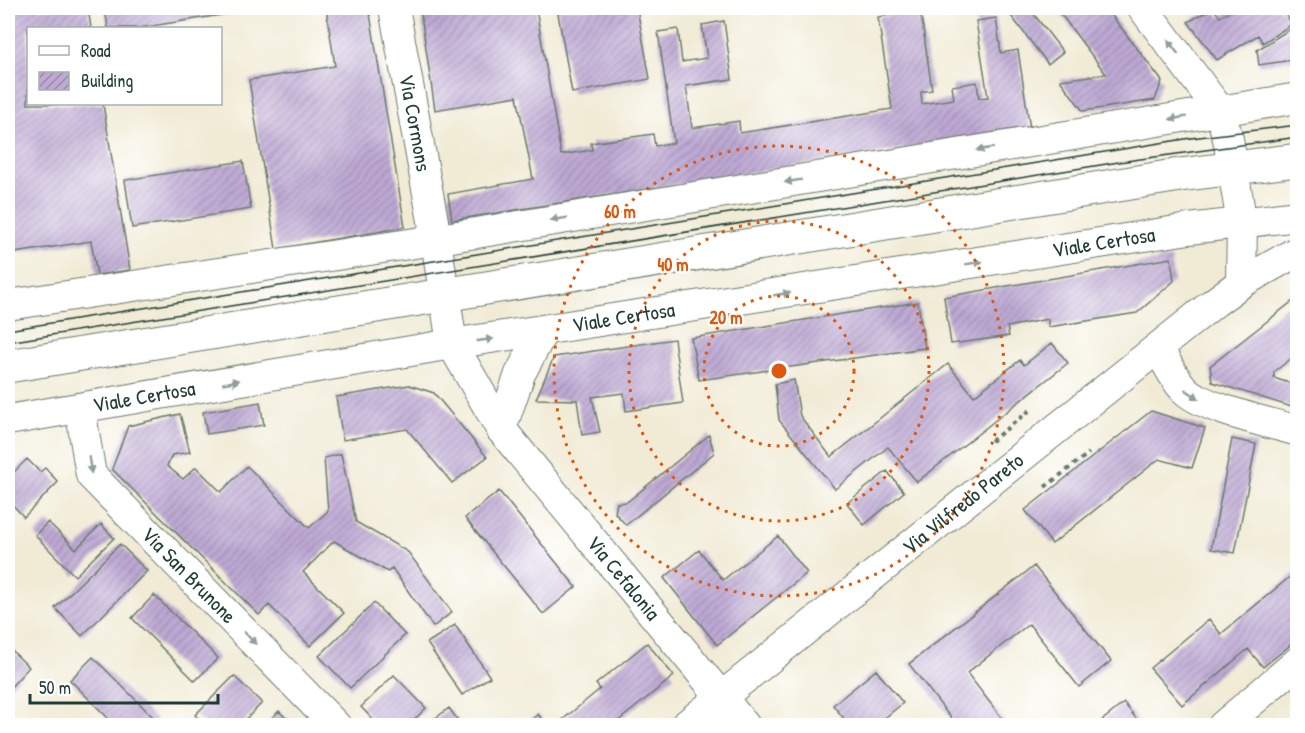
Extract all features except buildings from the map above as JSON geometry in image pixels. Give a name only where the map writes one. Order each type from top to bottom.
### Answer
[{"type":"main road","points":[[8,366],[1180,175],[1298,160]]},
{"type":"street","name":"Via Cormons","points":[[394,8],[436,239]]},
{"type":"street","points":[[1143,8],[1220,111],[1242,224],[1241,283]]},
{"type":"street","points":[[8,305],[436,239],[1298,98]]},
{"type":"street","name":"Viale Certosa","points":[[8,420],[452,344],[1189,229],[1298,216]]},
{"type":"street","points":[[436,239],[443,294]]},
{"type":"street","points":[[1241,283],[1298,251]]},
{"type":"street","name":"Via Vilfredo Pareto","points":[[685,726],[1241,283]]},
{"type":"street","name":"Via Cefalonia","points":[[443,294],[452,344],[501,429],[745,726]]},
{"type":"street","points":[[501,429],[520,375],[543,331]]},
{"type":"street","points":[[1158,348],[1183,388],[1191,396],[1209,404],[1298,431]]},
{"type":"street","name":"Via San Brunone","points":[[81,408],[91,475],[336,726]]},
{"type":"street","points":[[1223,726],[1298,662]]},
{"type":"path","points":[[992,441],[1033,408]]},
{"type":"path","points":[[1045,487],[1089,453]]},
{"type":"tram line","points":[[8,330],[1191,138],[1298,125]]},
{"type":"tram line","points":[[8,342],[1119,162],[1298,137]]}]
